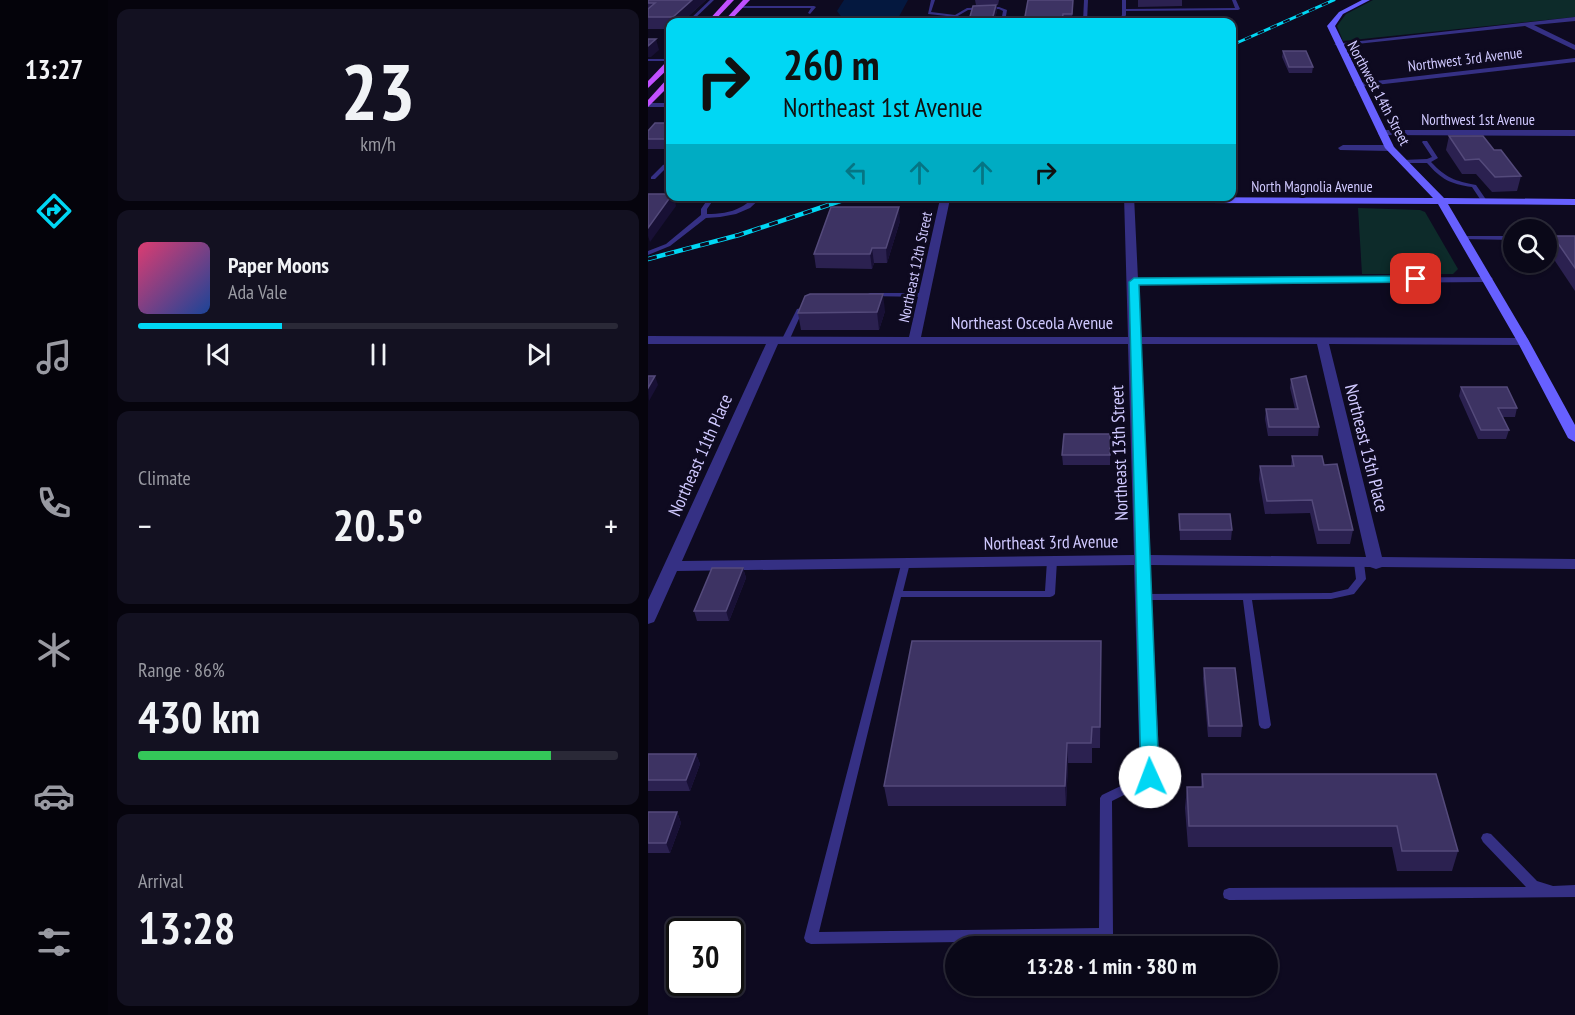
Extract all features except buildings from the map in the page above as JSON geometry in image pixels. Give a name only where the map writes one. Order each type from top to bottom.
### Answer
[{"type":"main road","points":[[714,18],[731,0]]},
{"type":"main road","points":[[730,18],[747,0]]},
{"type":"main road","points":[[648,86],[666,66]]},
{"type":"main road","points":[[648,105],[666,85]]},
{"type":"street","name":"Northwest 14th Street","points":[[1367,0],[1341,13],[1331,26],[1338,44],[1390,148],[1441,201],[1523,341],[1575,437]]},
{"type":"street","points":[[1338,44],[1575,19]]},
{"type":"street","points":[[1526,24],[1575,48]]},
{"type":"street","name":"Northwest 3rd Avenue","points":[[1358,85],[1575,60]]},
{"type":"street","points":[[648,105],[666,105]]},
{"type":"street","name":"Northwest 1st Avenue","points":[[1382,133],[1575,133]]},
{"type":"street","points":[[1343,148],[1390,148]]},
{"type":"street","name":"North Magnolia Avenue","points":[[1236,199],[1575,202]]},
{"type":"street","name":"Northeast 12th Street","points":[[914,340],[945,201]]},
{"type":"street","name":"Northeast 13th Street","points":[[1129,201],[1134,282],[1134,340],[1150,777]]},
{"type":"street","points":[[1134,282],[1486,279]]},
{"type":"street","name":"Northeast Osceola Avenue","points":[[648,340],[1523,341]]},
{"type":"street","name":"Northeast 11th Place","points":[[648,618],[779,341]]},
{"type":"street","name":"Northeast 13th Place","points":[[1322,341],[1376,564]]},
{"type":"street","name":"Northeast 3rd Avenue","points":[[671,566],[1143,560],[1376,564],[1575,564]]},
{"type":"lane","points":[[693,18],[712,0]]},
{"type":"lane","points":[[933,0],[929,13],[956,16],[967,9],[999,8],[1005,10],[1004,18]]},
{"type":"lane","points":[[1086,0],[1086,18]]},
{"type":"lane","points":[[1121,18],[1124,0]]},
{"type":"lane","points":[[1124,10],[1238,9],[1234,0]]},
{"type":"lane","points":[[740,7],[814,7],[810,13]]},
{"type":"lane","points":[[648,60],[666,62]]},
{"type":"lane","points":[[1402,162],[1428,161],[1435,158],[1425,142]]},
{"type":"lane","points":[[1428,161],[1441,177],[1451,183],[1474,186],[1484,201]]},
{"type":"lane","points":[[653,178],[666,166]]},
{"type":"lane","points":[[704,216],[704,209],[710,201]]},
{"type":"lane","points":[[648,253],[668,245],[704,216],[735,213],[750,207],[755,201]]},
{"type":"lane","points":[[1462,238],[1503,238]]},
{"type":"lane","points":[[1557,238],[1575,238]]},
{"type":"lane","points":[[865,295],[924,295]]},
{"type":"lane","points":[[779,341],[799,310],[811,308],[814,301]]},
{"type":"lane","points":[[898,594],[1050,594],[1052,561]]},
{"type":"lane","points":[[906,563],[811,938],[1106,934],[1106,798],[1150,777]]},
{"type":"lane","points":[[1144,597],[1331,597],[1351,592],[1361,579],[1359,563]]},
{"type":"lane","points":[[1247,597],[1265,725]]},
{"type":"lane","points":[[1487,838],[1533,885],[1553,891]]},
{"type":"lane","points":[[1229,894],[1575,891]]},
{"type":"green space","points":[[1373,0],[1575,0],[1575,17],[1343,41],[1337,26],[1346,14]]},
{"type":"green space","points":[[1358,208],[1425,212],[1458,269],[1453,274],[1362,274]]},
{"type":"water","points":[[844,0],[908,0],[898,18],[842,18],[837,11]]},
{"type":"railway","points":[[1236,43],[1334,0]]},
{"type":"railway","points":[[648,259],[739,235],[840,201]]},
{"type":"route","points":[[1150,777],[1134,340],[1134,282],[1416,279]]}]
